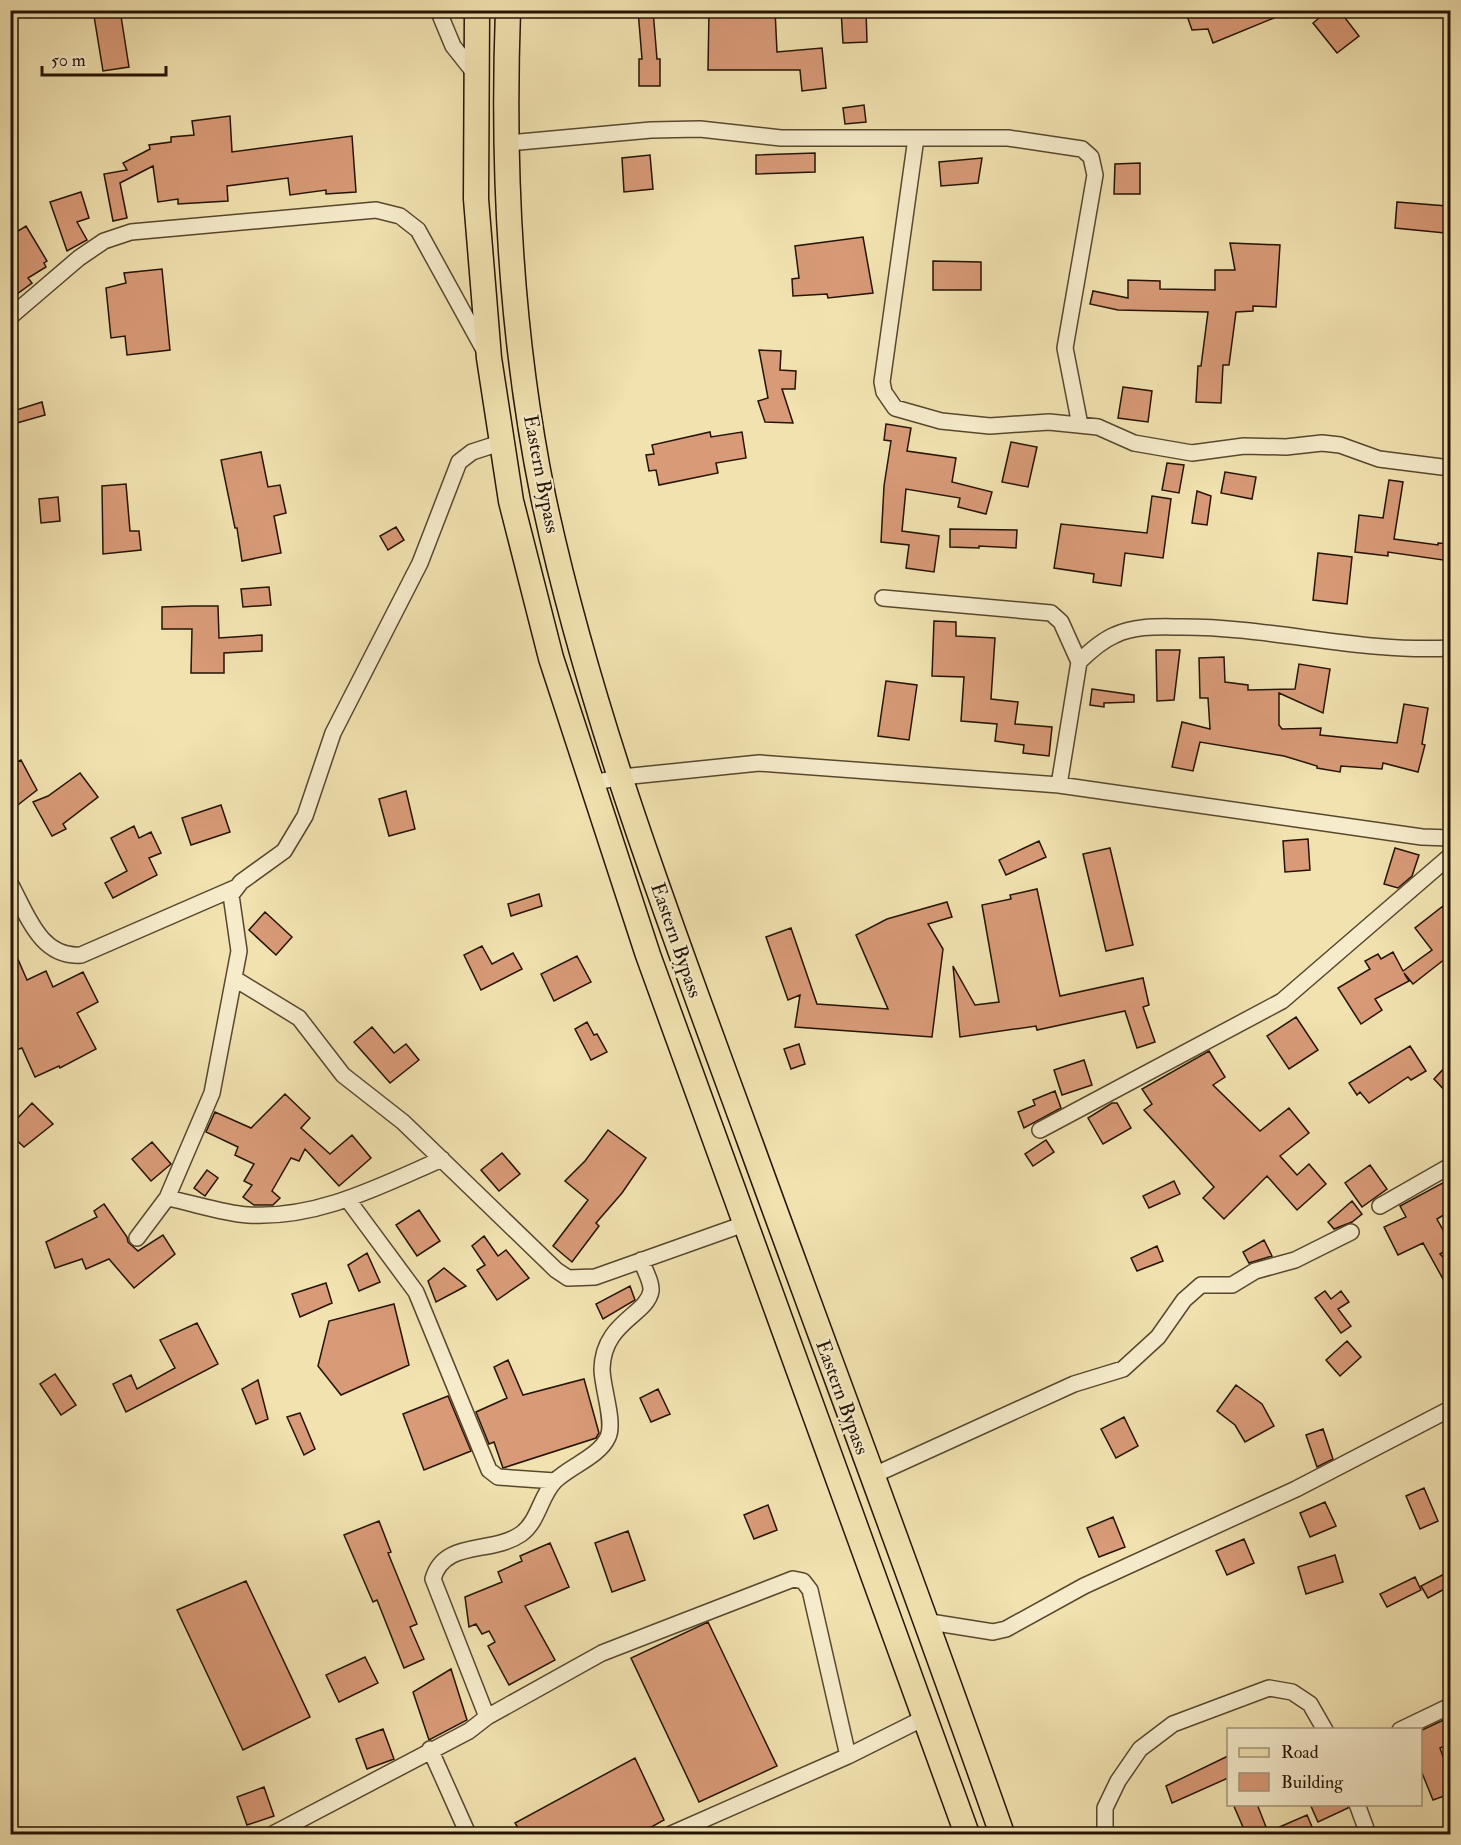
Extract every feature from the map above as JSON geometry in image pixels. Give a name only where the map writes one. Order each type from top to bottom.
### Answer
[{"type":"main road","name":"Eastern Bypass","points":[[477,10],[476,199],[489,358],[500,443],[511,501],[551,658],[648,954],[747,1223],[965,1834]]},
{"type":"main road","name":"Eastern Bypass","points":[[508,10],[509,221],[521,353],[543,495],[581,647],[678,944],[1002,1834]]},
{"type":"street","points":[[438,10],[453,46],[476,75]]},
{"type":"street","points":[[508,143],[651,130],[700,129],[781,138],[1008,138],[1082,149],[1090,157],[1095,174],[1065,348],[1080,425]]},
{"type":"street","points":[[916,138],[882,382],[889,402],[895,408],[941,421],[990,426],[1049,422],[1080,425],[1113,431],[1134,443],[1161,450],[1192,453],[1244,446],[1286,447],[1322,443],[1340,445],[1379,459],[1450,468]]},
{"type":"street","points":[[10,317],[79,258],[104,241],[131,232],[376,210],[400,216],[418,230],[489,358]]},
{"type":"street","points":[[10,883],[47,947],[70,956],[81,955],[235,888],[284,851],[305,816],[333,733],[420,563],[459,462],[472,452],[500,443]]},
{"type":"street","points":[[883,598],[1051,613],[1061,622],[1079,662],[1059,785]]},
{"type":"street","points":[[1079,662],[1097,645],[1117,634],[1144,627],[1226,627],[1414,650],[1450,648]]},
{"type":"street","points":[[592,783],[622,777],[759,763],[1059,785],[1422,837],[1450,838]]},
{"type":"street","points":[[1040,1130],[1282,1001],[1450,856]]},
{"type":"street","points":[[137,1238],[167,1198],[213,1093],[239,951],[231,895],[235,888]]},
{"type":"street","points":[[235,979],[299,1018],[343,1075],[403,1122],[556,1270],[568,1278],[595,1277],[747,1223]]},
{"type":"street","points":[[167,1198],[248,1215],[303,1212],[348,1200],[442,1159]]},
{"type":"street","points":[[1380,1206],[1450,1166]]},
{"type":"street","points":[[348,1200],[416,1292],[489,1470],[498,1477],[555,1481]]},
{"type":"street","points":[[872,1476],[1074,1384],[1123,1369],[1158,1337],[1184,1300],[1201,1285],[1232,1285],[1255,1270],[1295,1260],[1352,1232]]},
{"type":"street","points":[[487,1717],[433,1579],[437,1565],[448,1555],[504,1543],[521,1534],[532,1523],[555,1481],[600,1447],[608,1437],[610,1427],[602,1371],[604,1350],[613,1333],[649,1297],[651,1288],[641,1260]]},
{"type":"street","points":[[924,1621],[993,1632],[1006,1629],[1084,1586],[1296,1489],[1450,1409]]},
{"type":"street","points":[[273,1834],[430,1749],[469,1731],[487,1717],[602,1653],[792,1579],[803,1581],[810,1590],[848,1756]]},
{"type":"street","points":[[1105,1834],[1105,1808],[1118,1780],[1140,1749],[1173,1724],[1269,1688],[1292,1692],[1310,1704],[1324,1728]]},
{"type":"street","points":[[1404,1728],[1450,1706]]},
{"type":"street","points":[[671,1834],[699,1829],[924,1718]]},
{"type":"street","points":[[430,1749],[468,1834]]},
{"type":"street","points":[[1358,1806],[1368,1834]]},
{"type":"building","points":[[93,10],[120,10],[129,67],[103,71]]},
{"type":"building","points":[[638,10],[653,10],[657,59],[660,59],[660,86],[639,86],[639,59],[642,59]]},
{"type":"building","points":[[709,10],[775,10],[777,52],[822,48],[826,88],[802,91],[800,70],[708,70]]},
{"type":"building","points":[[841,10],[866,10],[867,42],[843,43]]},
{"type":"building","points":[[1185,10],[1291,11],[1213,43],[1208,29],[1192,30]]},
{"type":"building","points":[[1329,10],[1339,10],[1359,36],[1337,53],[1313,23]]},
{"type":"building","points":[[864,105],[866,122],[845,124],[843,108]]},
{"type":"building","points":[[230,116],[232,152],[352,136],[356,192],[326,194],[326,190],[290,195],[288,178],[227,186],[228,201],[178,204],[178,199],[158,202],[153,166],[120,183],[127,218],[113,221],[104,174],[127,170],[123,163],[150,149],[149,145],[171,142],[171,137],[194,135],[192,121]]},
{"type":"building","points":[[815,153],[815,172],[756,174],[756,155]]},
{"type":"building","points":[[650,155],[653,189],[624,192],[622,158]]},
{"type":"building","points":[[982,158],[978,183],[941,186],[939,162]]},
{"type":"building","points":[[1140,163],[1140,194],[1114,194],[1115,164]]},
{"type":"building","points":[[81,192],[89,218],[77,222],[87,240],[67,251],[50,202]]},
{"type":"building","points":[[1397,202],[1447,206],[1445,233],[1395,228]]},
{"type":"building","points":[[26,226],[47,261],[44,263],[46,267],[28,278],[32,283],[17,294],[10,284],[10,236]]},
{"type":"building","points":[[863,237],[873,293],[828,298],[827,294],[793,296],[792,279],[799,278],[795,246]]},
{"type":"building","points":[[1230,243],[1280,245],[1276,307],[1253,306],[1253,311],[1236,312],[1229,365],[1223,365],[1221,403],[1196,402],[1198,366],[1201,366],[1208,312],[1118,310],[1090,304],[1093,291],[1128,298],[1128,280],[1160,281],[1160,289],[1215,290],[1215,270],[1235,270]]},
{"type":"building","points":[[933,261],[981,262],[981,290],[933,290]]},
{"type":"building","points":[[162,269],[170,350],[127,355],[125,336],[111,338],[106,288],[126,283],[124,273]]},
{"type":"building","points":[[759,350],[781,351],[780,370],[796,371],[795,389],[782,389],[793,423],[765,422],[758,401],[768,398]]},
{"type":"building","points":[[1123,387],[1152,391],[1148,422],[1118,418]]},
{"type":"building","points":[[42,402],[45,415],[10,425],[10,412]]},
{"type":"building","points":[[886,424],[911,428],[907,451],[956,458],[952,482],[992,492],[986,514],[958,507],[960,498],[906,489],[902,531],[939,536],[934,572],[906,568],[909,545],[881,542],[884,486],[891,441],[884,440]]},
{"type":"building","points":[[710,432],[711,437],[742,432],[746,458],[716,463],[718,473],[659,485],[656,470],[649,471],[646,455],[654,454],[652,445]]},
{"type":"building","points":[[1011,442],[1037,447],[1028,487],[1002,482]]},
{"type":"building","points":[[261,452],[268,487],[280,485],[286,513],[274,516],[281,553],[242,561],[237,528],[235,528],[221,460]]},
{"type":"building","points":[[1167,463],[1184,465],[1179,493],[1162,490]]},
{"type":"building","points":[[1225,472],[1256,477],[1252,499],[1221,493]]},
{"type":"building","points":[[1389,480],[1403,482],[1394,539],[1438,545],[1438,543],[1450,544],[1450,561],[1388,552],[1388,556],[1355,552],[1359,515],[1383,518]]},
{"type":"building","points":[[126,484],[130,531],[139,531],[141,550],[103,554],[102,486]]},
{"type":"building","points":[[1197,491],[1211,496],[1207,525],[1192,523]]},
{"type":"building","points":[[1152,496],[1171,499],[1163,558],[1125,553],[1121,586],[1093,582],[1094,574],[1054,568],[1061,524],[1147,533]]},
{"type":"building","points":[[58,497],[60,521],[41,523],[39,499]]},
{"type":"building","points":[[396,527],[404,540],[388,550],[380,536]]},
{"type":"building","points":[[950,529],[1017,530],[1016,548],[950,547]]},
{"type":"building","points":[[1318,553],[1352,557],[1347,604],[1313,600]]},
{"type":"building","points":[[269,587],[271,605],[243,607],[241,589]]},
{"type":"building","points":[[218,606],[219,638],[262,635],[262,651],[224,653],[224,673],[191,673],[192,629],[162,629],[162,607]]},
{"type":"building","points":[[934,621],[956,622],[956,636],[995,638],[991,699],[1018,702],[1015,724],[1052,727],[1049,756],[1023,753],[1024,745],[995,741],[997,724],[961,721],[964,677],[932,676]]},
{"type":"building","points":[[1156,650],[1180,650],[1174,700],[1157,701]]},
{"type":"building","points":[[1224,657],[1225,682],[1248,685],[1248,690],[1295,689],[1299,664],[1330,669],[1323,713],[1279,693],[1279,725],[1282,729],[1321,728],[1320,735],[1397,743],[1404,704],[1428,708],[1422,744],[1425,745],[1418,772],[1383,763],[1382,769],[1341,766],[1340,772],[1317,768],[1317,766],[1284,756],[1200,742],[1193,771],[1172,767],[1182,722],[1210,729],[1208,698],[1200,698],[1199,658]]},
{"type":"building","points":[[886,681],[917,685],[909,740],[878,736]]},
{"type":"building","points":[[1092,689],[1134,695],[1134,702],[1104,703],[1104,707],[1090,705]]},
{"type":"building","points":[[21,760],[37,790],[10,811],[10,765]]},
{"type":"building","points":[[80,773],[98,797],[63,824],[66,829],[52,836],[33,802],[48,796]]},
{"type":"building","points":[[406,791],[415,829],[389,836],[379,799]]},
{"type":"building","points":[[221,805],[230,832],[191,845],[182,818]]},
{"type":"building","points":[[134,826],[139,838],[151,832],[161,853],[149,858],[157,875],[113,898],[105,883],[127,871],[111,838]]},
{"type":"building","points":[[1308,839],[1310,870],[1285,872],[1283,841]]},
{"type":"building","points":[[1039,841],[1046,857],[1006,875],[999,860]]},
{"type":"building","points":[[1110,848],[1133,945],[1106,951],[1083,854]]},
{"type":"building","points":[[1395,848],[1419,855],[1412,876],[1398,888],[1384,884]]},
{"type":"building","points":[[1037,889],[1060,996],[1143,978],[1149,1005],[1143,1007],[1155,1042],[1137,1048],[1125,1011],[1037,1030],[1036,1026],[960,1037],[953,966],[975,1005],[999,1002],[982,905],[1011,899],[1010,895]]},
{"type":"building","points":[[539,894],[542,906],[511,916],[508,904]]},
{"type":"building","points":[[947,902],[952,917],[928,924],[943,949],[932,1037],[795,1027],[800,995],[788,1000],[766,937],[791,928],[817,1004],[888,1009],[856,935],[887,919]]},
{"type":"building","points":[[1443,906],[1450,915],[1450,955],[1413,984],[1404,973],[1409,981],[1375,999],[1382,1010],[1361,1024],[1338,988],[1370,969],[1365,961],[1378,954],[1381,959],[1393,952],[1403,971],[1432,950],[1415,928]]},
{"type":"building","points":[[265,912],[292,937],[276,955],[249,930]]},
{"type":"building","points":[[10,941],[27,980],[46,971],[53,987],[83,972],[98,1002],[77,1013],[96,1049],[60,1068],[59,1066],[35,1077],[22,1048],[13,1051],[10,1042]]},
{"type":"building","points":[[482,946],[492,964],[513,953],[522,969],[481,990],[464,955]]},
{"type":"building","points":[[577,956],[591,982],[554,1001],[541,974]]},
{"type":"building","points":[[1296,1017],[1318,1050],[1289,1069],[1267,1036]]},
{"type":"building","points":[[587,1022],[607,1052],[591,1060],[575,1029]]},
{"type":"building","points":[[372,1027],[394,1053],[406,1044],[419,1060],[390,1083],[354,1042]]},
{"type":"building","points":[[799,1044],[805,1064],[791,1069],[784,1049]]},
{"type":"building","points":[[1410,1046],[1426,1071],[1411,1080],[1408,1077],[1369,1103],[1360,1092],[1357,1095],[1349,1083]]},
{"type":"building","points":[[1209,1051],[1225,1077],[1213,1085],[1260,1131],[1289,1108],[1309,1133],[1280,1156],[1297,1175],[1309,1164],[1326,1184],[1297,1210],[1267,1176],[1224,1219],[1203,1198],[1214,1187],[1144,1110],[1152,1104],[1142,1089]]},
{"type":"building","points":[[1084,1060],[1092,1085],[1062,1095],[1054,1070]]},
{"type":"building","points":[[1450,1062],[1450,1096],[1434,1079]]},
{"type":"building","points":[[1055,1091],[1061,1108],[1024,1128],[1018,1112],[1035,1105],[1033,1100]]},
{"type":"building","points":[[285,1094],[310,1118],[301,1128],[330,1154],[352,1135],[371,1158],[339,1186],[305,1149],[299,1161],[291,1158],[272,1191],[280,1198],[273,1205],[254,1205],[243,1197],[252,1185],[244,1181],[254,1164],[235,1155],[238,1147],[206,1132],[215,1112],[251,1128]]},
{"type":"building","points":[[32,1103],[53,1124],[24,1147],[10,1134],[10,1126]]},
{"type":"building","points":[[1112,1103],[1117,1103],[1131,1128],[1103,1144],[1088,1118]]},
{"type":"building","points":[[608,1130],[646,1158],[622,1193],[596,1223],[599,1226],[572,1262],[553,1246],[588,1200],[565,1181],[585,1161]]},
{"type":"building","points":[[1046,1140],[1054,1152],[1033,1166],[1025,1154]]},
{"type":"building","points":[[152,1142],[171,1164],[151,1181],[132,1159]]},
{"type":"building","points":[[502,1153],[520,1174],[499,1191],[481,1170]]},
{"type":"building","points":[[1370,1165],[1387,1189],[1362,1207],[1345,1183]]},
{"type":"building","points":[[207,1170],[218,1178],[205,1196],[194,1188]]},
{"type":"building","points":[[1450,1179],[1450,1211],[1437,1219],[1450,1243],[1450,1248],[1440,1254],[1450,1265],[1450,1271],[1443,1279],[1423,1243],[1398,1255],[1384,1227],[1406,1217],[1400,1206]]},
{"type":"building","points":[[1174,1181],[1180,1194],[1149,1208],[1143,1196]]},
{"type":"building","points":[[1352,1201],[1362,1214],[1352,1222],[1334,1229],[1328,1222]]},
{"type":"building","points":[[104,1204],[127,1237],[128,1242],[138,1251],[163,1235],[175,1254],[134,1288],[109,1259],[86,1269],[82,1259],[55,1268],[46,1242],[97,1217],[94,1211]]},
{"type":"building","points":[[419,1210],[440,1241],[417,1256],[396,1225]]},
{"type":"building","points":[[484,1236],[498,1256],[506,1250],[529,1278],[497,1300],[477,1270],[485,1265],[472,1246]]},
{"type":"building","points":[[1264,1240],[1272,1256],[1249,1263],[1243,1252]]},
{"type":"building","points":[[1157,1246],[1163,1261],[1137,1271],[1131,1258]]},
{"type":"building","points":[[367,1253],[380,1282],[359,1291],[348,1265]]},
{"type":"building","points":[[444,1268],[466,1286],[436,1302],[428,1281]]},
{"type":"building","points":[[326,1283],[332,1303],[300,1317],[292,1294]]},
{"type":"building","points":[[630,1286],[635,1300],[603,1319],[596,1304]]},
{"type":"building","points":[[1325,1291],[1331,1299],[1341,1291],[1349,1302],[1338,1309],[1351,1326],[1341,1333],[1315,1298]]},
{"type":"building","points":[[394,1304],[409,1365],[341,1395],[318,1366],[329,1321]]},
{"type":"building","points":[[197,1323],[218,1364],[126,1412],[113,1384],[131,1375],[137,1389],[175,1368],[160,1340]]},
{"type":"building","points":[[1347,1341],[1361,1357],[1340,1376],[1326,1360]]},
{"type":"building","points":[[508,1360],[523,1395],[584,1379],[599,1433],[596,1438],[503,1468],[494,1442],[489,1444],[476,1412],[507,1398],[494,1367]]},
{"type":"building","points":[[55,1374],[76,1405],[61,1415],[40,1384]]},
{"type":"building","points":[[258,1380],[268,1419],[256,1424],[242,1389]]},
{"type":"building","points":[[1236,1385],[1262,1404],[1274,1426],[1245,1442],[1235,1425],[1217,1411]]},
{"type":"building","points":[[658,1389],[670,1414],[651,1422],[640,1398]]},
{"type":"building","points":[[448,1396],[471,1451],[424,1470],[403,1414]]},
{"type":"building","points":[[300,1413],[315,1449],[304,1455],[287,1417]]},
{"type":"building","points":[[1124,1417],[1138,1446],[1116,1458],[1101,1429]]},
{"type":"building","points":[[1323,1429],[1333,1459],[1317,1467],[1306,1435]]},
{"type":"building","points":[[1424,1488],[1438,1521],[1420,1529],[1406,1496]]},
{"type":"building","points":[[1325,1502],[1336,1526],[1310,1537],[1300,1513]]},
{"type":"building","points":[[768,1505],[777,1530],[754,1539],[744,1515]]},
{"type":"building","points":[[1113,1517],[1125,1547],[1099,1557],[1087,1528]]},
{"type":"building","points":[[379,1521],[391,1552],[388,1553],[417,1624],[410,1627],[424,1659],[404,1668],[377,1600],[373,1602],[344,1535]]},
{"type":"building","points":[[628,1531],[645,1580],[612,1592],[595,1543]]},
{"type":"building","points":[[1244,1539],[1254,1563],[1227,1575],[1216,1551]]},
{"type":"building","points":[[550,1543],[569,1587],[525,1606],[555,1660],[509,1685],[488,1646],[495,1642],[489,1631],[482,1634],[476,1624],[469,1627],[465,1597],[502,1582],[498,1572],[522,1561],[520,1556]]},
{"type":"building","points":[[1335,1555],[1343,1582],[1306,1594],[1298,1567]]},
{"type":"building","points":[[1450,1571],[1450,1586],[1428,1598],[1421,1586]]},
{"type":"building","points":[[1415,1577],[1421,1590],[1387,1607],[1380,1594]]},
{"type":"building","points":[[246,1581],[310,1717],[243,1750],[177,1610]]},
{"type":"building","points":[[708,1622],[777,1766],[699,1802],[631,1658]]},
{"type":"building","points":[[365,1657],[378,1683],[339,1702],[326,1675]]},
{"type":"building","points":[[451,1669],[467,1720],[429,1740],[413,1692]]},
{"type":"building","points":[[1450,1717],[1450,1744],[1440,1748],[1450,1777],[1450,1794],[1433,1800],[1422,1773],[1422,1730]]},
{"type":"building","points":[[383,1729],[394,1759],[367,1769],[356,1739]]},
{"type":"building","points":[[1227,1756],[1227,1778],[1172,1803],[1166,1786]]},
{"type":"building","points":[[635,1758],[664,1820],[639,1834],[522,1834],[515,1823]]},
{"type":"building","points":[[264,1787],[274,1816],[247,1825],[237,1797]]},
{"type":"building","points":[[1234,1806],[1258,1806],[1268,1832],[1307,1815],[1315,1834],[1246,1834]]},
{"type":"building","points":[[1311,1806],[1348,1806],[1348,1808],[1318,1822]]}]
